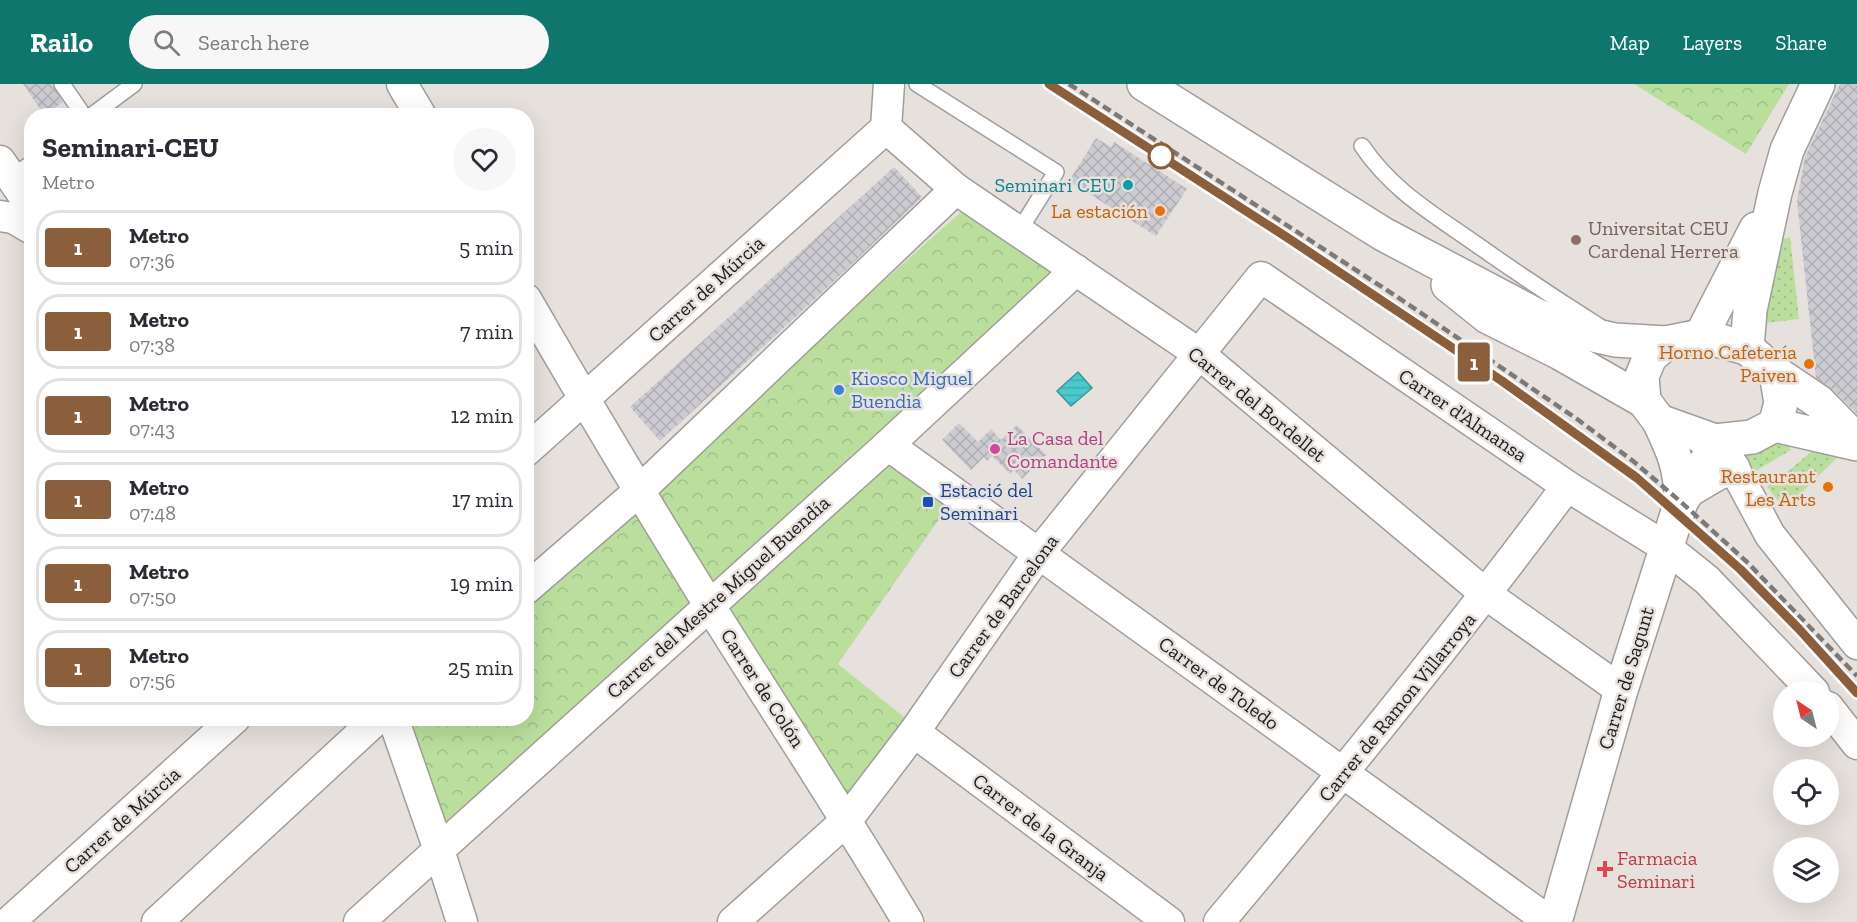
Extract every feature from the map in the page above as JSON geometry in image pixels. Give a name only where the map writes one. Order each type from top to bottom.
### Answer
[{"type":"street","points":[[402,84],[416,108]]},
{"type":"street","points":[[886,128],[889,84]]},
{"type":"street","points":[[1144,84],[1383,234],[1536,315],[1575,331],[1614,340],[1666,343],[1701,336],[1747,348],[1776,373],[1819,402],[1857,442]]},
{"type":"street","points":[[1747,348],[1750,310],[1775,193],[1787,150],[1818,84]]},
{"type":"street","name":"Carrer del Bordellet","points":[[886,128],[956,189],[1198,353],[1487,595],[1621,690]]},
{"type":"street","name":"Carrer de Múrcia","points":[[534,444],[886,128]]},
{"type":"street","points":[[14,167],[24,190]]},
{"type":"street","points":[[534,582],[639,491],[956,189]]},
{"type":"street","points":[[1701,336],[1775,193]]},
{"type":"street","points":[[0,216],[13,218],[24,224]]},
{"type":"street","points":[[1383,234],[1488,317],[1673,452]]},
{"type":"street","name":"Carrer del Mestre Miguel Buendía","points":[[359,922],[888,445],[1076,270]]},
{"type":"street","name":"Carrer de Barcelona","points":[[733,922],[847,819],[914,732],[1039,553],[1198,353],[1261,278]]},
{"type":"street","name":"Carrer d'Almansa","points":[[1261,278],[1567,486],[1667,548],[1707,580],[1803,681]]},
{"type":"street","name":"Carrer de Colón","points":[[534,313],[639,491],[709,605],[847,819],[908,922]]},
{"type":"street","points":[[1488,317],[1560,353],[1651,411],[1722,450],[1770,535],[1857,644]]},
{"type":"street","points":[[1666,343],[1650,357],[1642,376],[1651,411],[1673,452],[1685,496]]},
{"type":"street","points":[[1775,425],[1781,403],[1776,373]]},
{"type":"street","points":[[1722,450],[1775,425],[1857,442]]},
{"type":"street","name":"Carrer de Toledo","points":[[888,445],[1553,922]]},
{"type":"street","name":"Carrer de Sagunt","points":[[1553,922],[1621,690],[1685,496],[1707,460],[1722,450]]},
{"type":"street","name":"Carrer de Ramon Villarroya","points":[[1219,922],[1344,773],[1487,595],[1567,486]]},
{"type":"street","points":[[1839,721],[1857,744]]},
{"type":"street","name":"Carrer de Múrcia","points":[[9,922],[227,726]]},
{"type":"street","points":[[157,922],[369,726]]},
{"type":"street","points":[[396,726],[462,922]]},
{"type":"street","name":"Carrer de la Granja","points":[[914,732],[1169,922]]},
{"type":"lane","points":[[62,84],[79,108]]},
{"type":"lane","points":[[102,108],[134,84]]},
{"type":"lane","points":[[917,84],[1056,172],[1019,231]]},
{"type":"lane","points":[[1362,146],[1377,168],[1405,195],[1551,296],[1607,331],[1614,340]]},
{"type":"green space","points":[[1634,84],[1789,84],[1746,154]]},
{"type":"green space","points":[[962,211],[1059,274],[710,594],[646,493]]},
{"type":"green space","points":[[1790,237],[1799,319],[1766,323],[1769,282],[1783,239]]},
{"type":"green space","points":[[1780,439],[1786,441],[1791,450],[1747,476],[1737,461],[1744,452]]},
{"type":"green space","points":[[1818,446],[1839,456],[1787,507],[1775,498],[1767,486]]},
{"type":"green space","points":[[886,453],[951,502],[838,664],[909,721],[845,807],[714,606]]},
{"type":"green space","points":[[639,501],[700,603],[440,838],[401,726],[534,726],[534,593]]},
{"type":"water","points":[[1078,372],[1092,388],[1071,406],[1057,391]]},
{"type":"building","points":[[23,84],[52,84],[63,102],[54,108],[39,108]]},
{"type":"building","points":[[1840,84],[1857,84],[1857,414],[1832,389],[1816,378],[1797,201],[1805,157]]},
{"type":"building","name":"Seminari CEU","points":[[1096,138],[1111,147],[1114,142],[1187,189],[1156,236],[1069,181]]},
{"type":"building","points":[[894,167],[922,197],[813,301],[660,441],[630,407]]},
{"type":"building","name":"La Casa del Comandante","points":[[959,423],[978,442],[991,429],[1001,440],[1017,425],[1046,455],[1022,479],[1014,470],[1010,474],[992,456],[987,461],[984,457],[971,470],[942,440]]},
{"type":"railway","points":[[1049,84],[1322,261],[1584,437],[1638,479],[1724,555],[1779,609],[1857,693]]},
{"type":"railway","points":[[1069,84],[1396,296],[1577,419],[1633,461],[1747,562],[1857,676]]},
{"type":"metro line","name":"1","points":[[1049,84],[1291,240],[1533,401],[1637,478],[1740,569],[1857,693]]},
{"type":"place","name":"Seminari CEU","points":[[1128,185]]},
{"type":"place","name":"La estación","points":[[1160,211]]},
{"type":"place","name":"Universitat CEU Cardenal Herrera","points":[[1576,240]]},
{"type":"place","name":"Horno Cafetería Paiven","points":[[1809,364]]},
{"type":"place","name":"Kiosco Miguel Buendia","points":[[839,390]]},
{"type":"place","name":"La Casa del Comandante","points":[[995,449]]},
{"type":"place","name":"Restaurant Les Arts","points":[[1828,487]]},
{"type":"place","name":"Estació del Seminari","points":[[928,502]]},
{"type":"place","name":"Farmacia Seminari","points":[[1605,869]]}]
